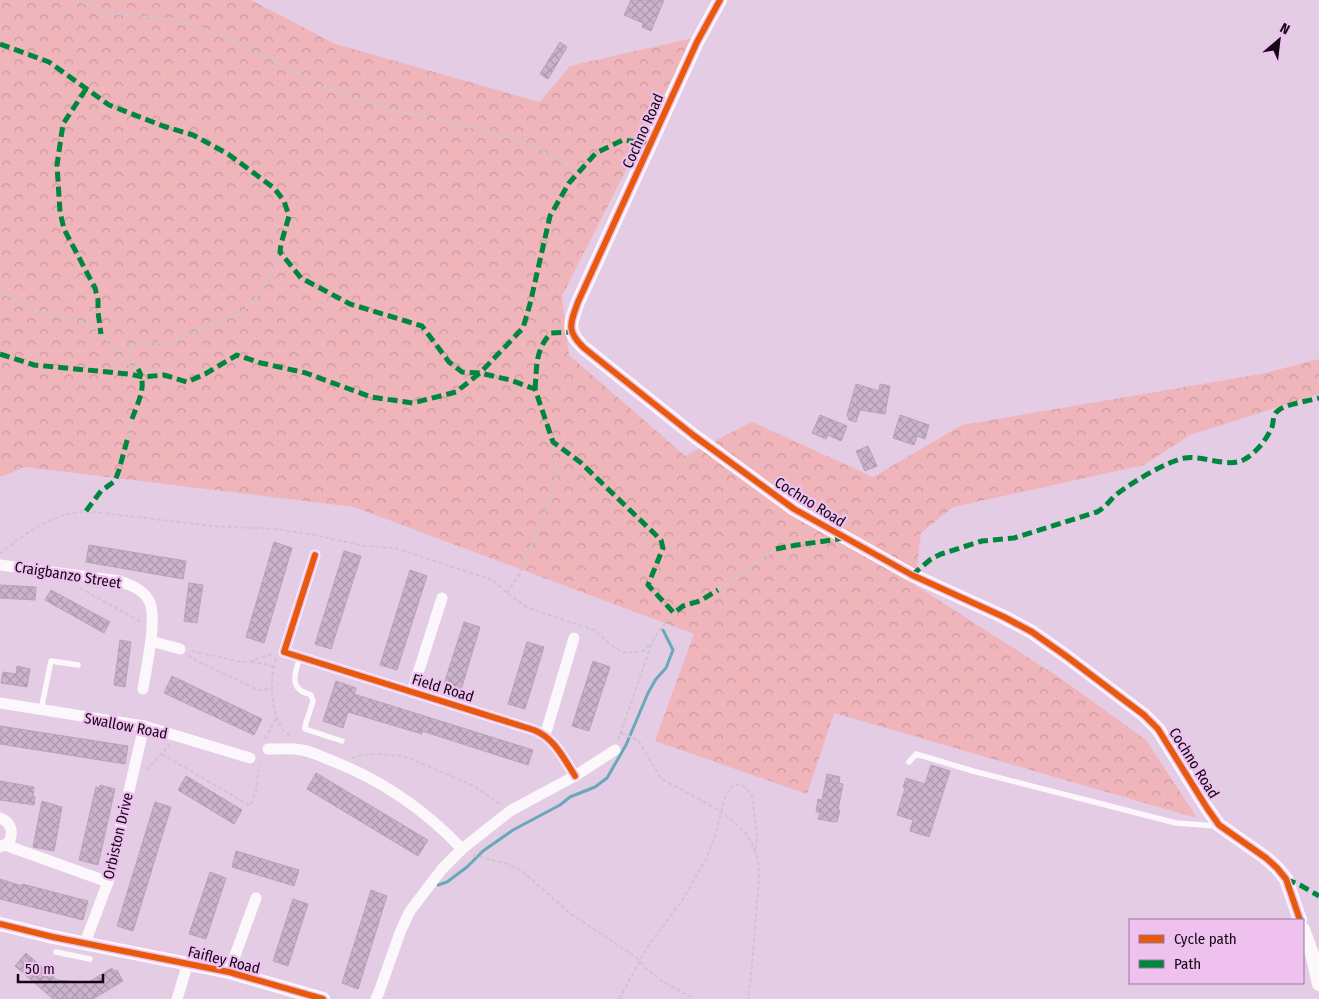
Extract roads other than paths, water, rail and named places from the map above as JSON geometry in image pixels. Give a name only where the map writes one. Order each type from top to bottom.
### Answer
[{"type":"street","name":"Cochno Road","points":[[720,0],[697,42],[578,302],[570,328],[575,340],[693,435],[794,509],[912,575],[1004,617],[1032,632],[1144,715],[1174,752],[1206,808],[1219,825],[1277,868],[1286,880],[1300,919]]},
{"type":"street","name":"Field Road","points":[[315,555],[284,652],[544,734]]},
{"type":"street","name":"Craigbanzo Street","points":[[0,565],[61,572],[128,584],[137,588],[145,595],[150,604],[151,642],[143,689]]},
{"type":"street","points":[[412,692],[442,598]]},
{"type":"street","points":[[574,638],[544,734],[557,748],[575,776]]},
{"type":"street","points":[[151,642],[180,650]]},
{"type":"street","name":"Swallow Road","points":[[0,704],[144,726],[172,735],[261,751],[301,750],[342,765],[374,780],[440,826],[466,852]]},
{"type":"street","name":"Orbiston Drive","points":[[79,947],[108,882],[144,726]]},
{"type":"street","points":[[376,999],[401,930],[410,911],[442,869],[466,852],[510,811],[575,776],[615,750]]},
{"type":"street","points":[[0,818],[8,823],[12,832],[9,842],[3,846]]},
{"type":"street","points":[[3,846],[108,882]]},
{"type":"street","points":[[229,972],[256,898]]},
{"type":"street","name":"Faifley Road","points":[[0,924],[79,947],[188,963],[229,972],[323,999]]},
{"type":"street","points":[[1304,932],[1313,957],[1319,984]]},
{"type":"street","points":[[176,999],[188,963]]},
{"type":"lane","points":[[300,657],[295,674],[296,684],[300,690],[311,695],[313,701],[305,726],[306,729],[342,741]]},
{"type":"lane","points":[[42,710],[51,661],[78,665]]},
{"type":"lane","points":[[909,762],[916,754],[973,771],[1176,823],[1216,827],[1219,825]]},
{"type":"lane","points":[[56,952],[79,947],[90,959]]},
{"type":"waterway","points":[[438,885],[447,882],[467,867],[483,851],[513,830],[560,805],[570,797],[595,787],[607,778],[626,745],[648,693],[656,679],[666,668],[673,650],[663,630]]}]
